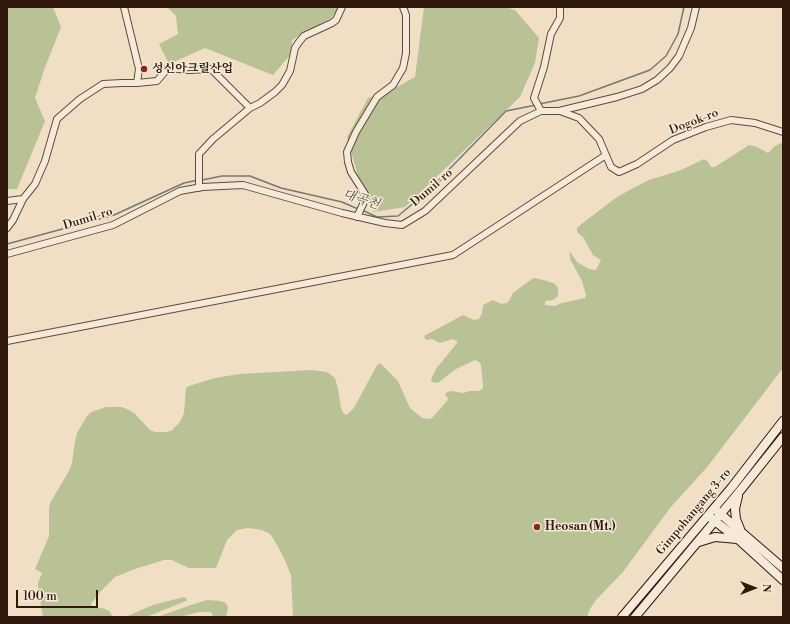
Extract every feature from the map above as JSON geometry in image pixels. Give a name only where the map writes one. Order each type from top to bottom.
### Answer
[{"type":"street","points":[[124,7],[140,69],[138,83]]},
{"type":"street","points":[[199,186],[199,154],[213,139],[250,108],[260,103],[282,85],[290,71],[295,48],[301,39],[304,36],[336,20],[342,7]]},
{"type":"street","points":[[358,215],[365,194],[351,172],[347,152],[356,132],[378,97],[393,84],[403,68],[406,53],[406,15],[403,7]]},
{"type":"street","points":[[540,110],[534,98],[544,67],[551,34],[560,18],[560,7]]},
{"type":"street","name":"Dumil-ro","points":[[7,254],[113,225],[180,191],[199,186],[243,185],[385,223],[402,225],[425,211],[520,121],[540,110],[559,111],[617,97],[642,89],[656,80],[670,68],[679,56],[691,28],[696,7]]},
{"type":"street","points":[[7,228],[13,220],[23,199],[35,184],[45,161],[57,119],[80,99],[103,84],[157,81],[168,68],[189,70],[212,69],[250,108]]},
{"type":"street","points":[[7,341],[453,255],[606,155],[599,139],[579,118],[559,111]]},
{"type":"street","name":"Dogok-ro","points":[[606,155],[611,167],[619,172],[637,164],[674,140],[706,127],[731,120],[754,123],[783,132]]},
{"type":"street","points":[[7,202],[23,199]]},
{"type":"street","name":"Gimpohangang 3-ro","points":[[622,617],[714,508],[783,421]]},
{"type":"street","name":"Gimpohangang 3-ro","points":[[635,617],[783,437]]},
{"type":"street","points":[[739,492],[735,509],[736,519],[742,531]]},
{"type":"street","points":[[714,508],[783,568]]},
{"type":"street","points":[[707,515],[738,539],[783,580]]},
{"type":"street","points":[[697,543],[715,537],[738,539]]},
{"type":"green space","points":[[7,7],[53,7],[61,27],[35,98],[45,121],[17,189],[7,189]]},
{"type":"green space","points":[[167,7],[339,7],[331,18],[292,40],[291,54],[273,75],[205,48],[169,64],[159,44],[178,34],[176,16]]},
{"type":"green space","points":[[424,7],[505,7],[515,10],[539,38],[535,63],[520,97],[405,207],[374,212],[359,180],[347,137],[368,98],[390,91],[415,77]]},
{"type":"green space","points":[[783,142],[783,368],[708,466],[670,508],[623,572],[596,600],[587,617],[293,617],[291,575],[283,556],[270,534],[262,530],[248,528],[237,530],[227,540],[216,568],[189,568],[172,560],[164,560],[115,577],[100,592],[91,604],[92,606],[109,611],[113,617],[43,617],[38,588],[38,583],[42,573],[35,569],[49,536],[50,503],[69,471],[72,463],[77,433],[91,412],[106,407],[121,407],[134,413],[150,430],[155,432],[166,432],[171,431],[180,422],[184,413],[186,388],[189,386],[215,378],[239,374],[312,370],[327,372],[335,378],[341,408],[346,415],[354,408],[377,365],[380,363],[398,381],[410,408],[422,418],[432,418],[447,401],[448,398],[445,395],[447,392],[451,391],[463,393],[479,391],[483,388],[481,365],[475,360],[454,370],[438,383],[432,382],[431,379],[436,369],[457,341],[453,339],[440,343],[432,339],[426,340],[424,336],[463,315],[474,320],[479,319],[482,313],[483,305],[493,300],[501,304],[507,303],[513,293],[535,278],[555,284],[558,288],[558,295],[556,298],[545,301],[545,305],[555,306],[585,298],[586,295],[582,281],[571,261],[569,251],[577,262],[589,269],[596,270],[601,260],[593,255],[583,237],[577,232],[577,228],[584,222],[617,197],[649,180],[681,170],[704,159],[711,167],[715,167],[749,145],[757,147],[768,153],[775,146]]},
{"type":"green space","points":[[184,597],[187,599],[186,601],[146,617],[125,617],[153,605]]},
{"type":"green space","points":[[207,600],[226,603],[228,608],[226,617],[213,617],[212,613],[199,612],[180,617],[157,617],[188,606]]},
{"type":"waterway","name":"대곡천","points":[[539,104],[579,96],[650,70],[666,56],[678,34],[684,7]]},
{"type":"waterway","name":"대곡천","points":[[362,210],[377,217],[398,216],[428,191],[506,111],[536,105]]},
{"type":"waterway","name":"대곡천","points":[[202,180],[222,176],[250,176],[281,188],[342,202],[358,209]]},
{"type":"waterway","name":"대곡천","points":[[7,244],[114,215],[184,183],[198,180]]},
{"type":"place","name":"성신아크릴산업","points":[[144,69]]},
{"type":"place","name":"Heosan (Mt.)","points":[[537,527]]}]
